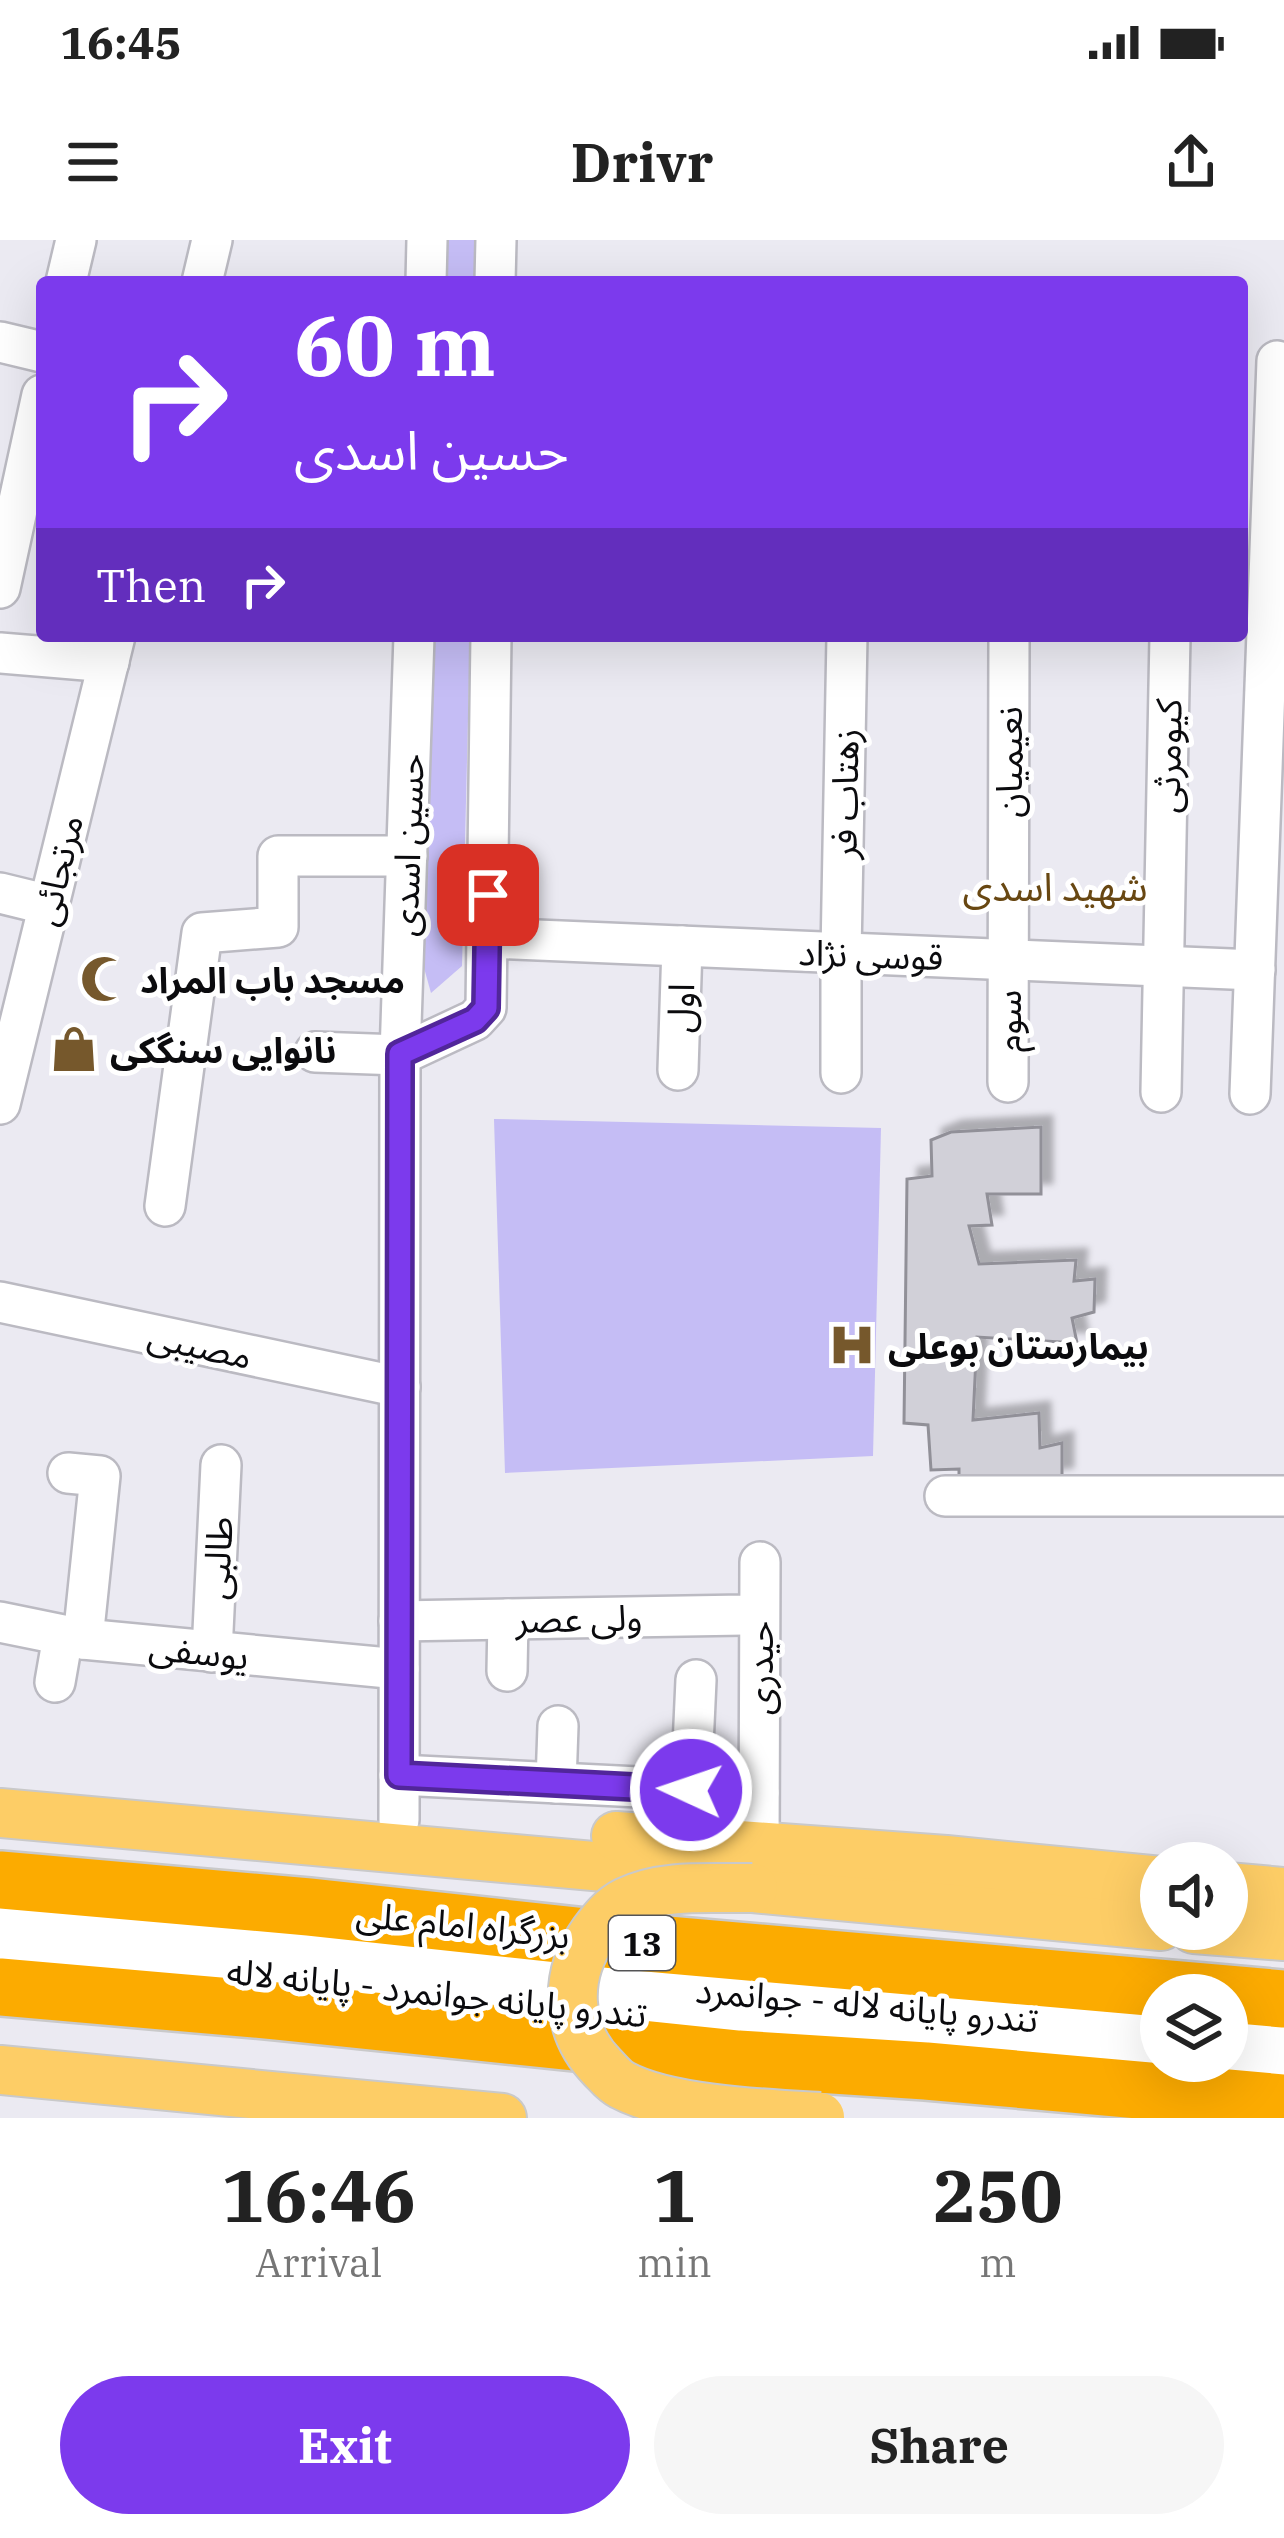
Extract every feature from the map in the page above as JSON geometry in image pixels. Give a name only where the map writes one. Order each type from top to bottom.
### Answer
[{"type":"highway","name":"بزرگراه امام علی","points":[[0,1880],[309,1907],[623,1942],[1284,1999]]},
{"type":"highway","points":[[0,1987],[738,2060],[1284,2103]]},
{"type":"main road","points":[[7,1795],[122,1822],[660,1872],[946,1860],[1140,1879]]},
{"type":"main road","points":[[7,1795],[224,1804],[399,1797],[756,1867],[1140,1923]]},
{"type":"main road","points":[[122,1822],[224,1804]]},
{"type":"main road","points":[[756,1867],[627,1901],[607,1915],[584,1947],[573,1976],[572,2017],[592,2056],[617,2084],[651,2097],[822,2118]]},
{"type":"main road","points":[[1248,1889],[1284,1892]]},
{"type":"main road","points":[[1248,1933],[1284,1936]]},
{"type":"main road","points":[[0,2070],[129,2100],[502,2118]]},
{"type":"street","points":[[68,276],[76,240]]},
{"type":"street","points":[[203,276],[212,240]]},
{"type":"street","points":[[426,276],[427,240]]},
{"type":"street","points":[[495,276],[496,240]]},
{"type":"street","points":[[0,342],[36,351]]},
{"type":"street","points":[[1250,1094],[1255,970],[1255,610],[1276,361]]},
{"type":"street","points":[[0,588],[6,532],[36,418]]},
{"type":"street","name":"حسین اسدی","points":[[399,1797],[400,1054],[414,642]]},
{"type":"street","points":[[315,1052],[400,1054],[475,1020],[486,1008],[491,642]]},
{"type":"street","name":"زهتاب فر","points":[[842,1073],[847,642]]},
{"type":"street","name":"نعیمیان","points":[[1007,960],[1009,642]]},
{"type":"street","name":"کیومرثی","points":[[1161,1092],[1170,642]]},
{"type":"street","points":[[0,653],[112,649]]},
{"type":"street","name":"مرتجائی","points":[[0,1104],[112,649]]},
{"type":"street","points":[[165,1206],[202,933],[278,927],[278,856],[407,856]]},
{"type":"street","points":[[0,893],[49,905]]},
{"type":"street","name":"قوسی نژاد","points":[[488,938],[1255,970]]},
{"type":"street","name":"اول","points":[[678,1070],[682,946]]},
{"type":"street","name":"سوم","points":[[1007,960],[1008,1082]]},
{"type":"street","name":"مصیبی","points":[[0,1302],[400,1387]]},
{"type":"street","name":"طالبی","points":[[212,1652],[221,1465]]},
{"type":"street","points":[[55,1682],[73,1638],[100,1476],[68,1473]]},
{"type":"street","points":[[945,1496],[1284,1496]]},
{"type":"street","name":"حیدری","points":[[756,1867],[760,1562]]},
{"type":"street","name":"ولی عصر","points":[[399,1621],[759,1613]]},
{"type":"street","points":[[507,1671],[508,1619]]},
{"type":"street","name":"یوسفی","points":[[0,1622],[73,1638],[399,1670]]},
{"type":"street","points":[[691,1790],[696,1680]]},
{"type":"street","points":[[556,1783],[558,1726]]},
{"type":"street","points":[[399,1797],[556,1783],[759,1792]]},
{"type":"street","name":"تندرو پایانه لاله - جوانمرد","points":[[0,1920],[1140,2028]]},
{"type":"street","name":"تندرو پایانه جوانمرد - پایانه لاله","points":[[0,1952],[1140,2057]]},
{"type":"street","points":[[1248,2036],[1284,2039]]},
{"type":"street","points":[[1248,2068],[1284,2071]]},
{"type":"shaded area","points":[[443,240],[480,240],[479,276],[442,276]]},
{"type":"shaded area","points":[[431,642],[470,642],[462,966],[431,993],[421,957]]},
{"type":"shaded area","points":[[494,1119],[881,1128],[873,1456],[505,1473]]},
{"type":"building","points":[[1041,1127],[1041,1194],[987,1194],[992,1225],[969,1226],[979,1264],[1076,1260],[1074,1281],[1095,1279],[1094,1312],[1072,1318],[1077,1343],[977,1337],[973,1420],[1039,1413],[1040,1448],[1062,1443],[1062,1478],[959,1491],[959,1469],[931,1470],[928,1425],[904,1423],[907,1179],[932,1176],[931,1140],[951,1132]]},
{"type":"place","name":"مسجد باب المراد","points":[[104,979]]},
{"type":"place","name":"نانوایی سنگکی","points":[[74,1049]]},
{"type":"place","name":"بیمارستان بوعلی","points":[[852,1345]]},
{"type":"district","name":"شهید اسدی","points":[[1055,886]]},
{"type":"route","points":[[488,895],[486,1008],[475,1020],[400,1054],[399,1775],[691,1790]]}]
